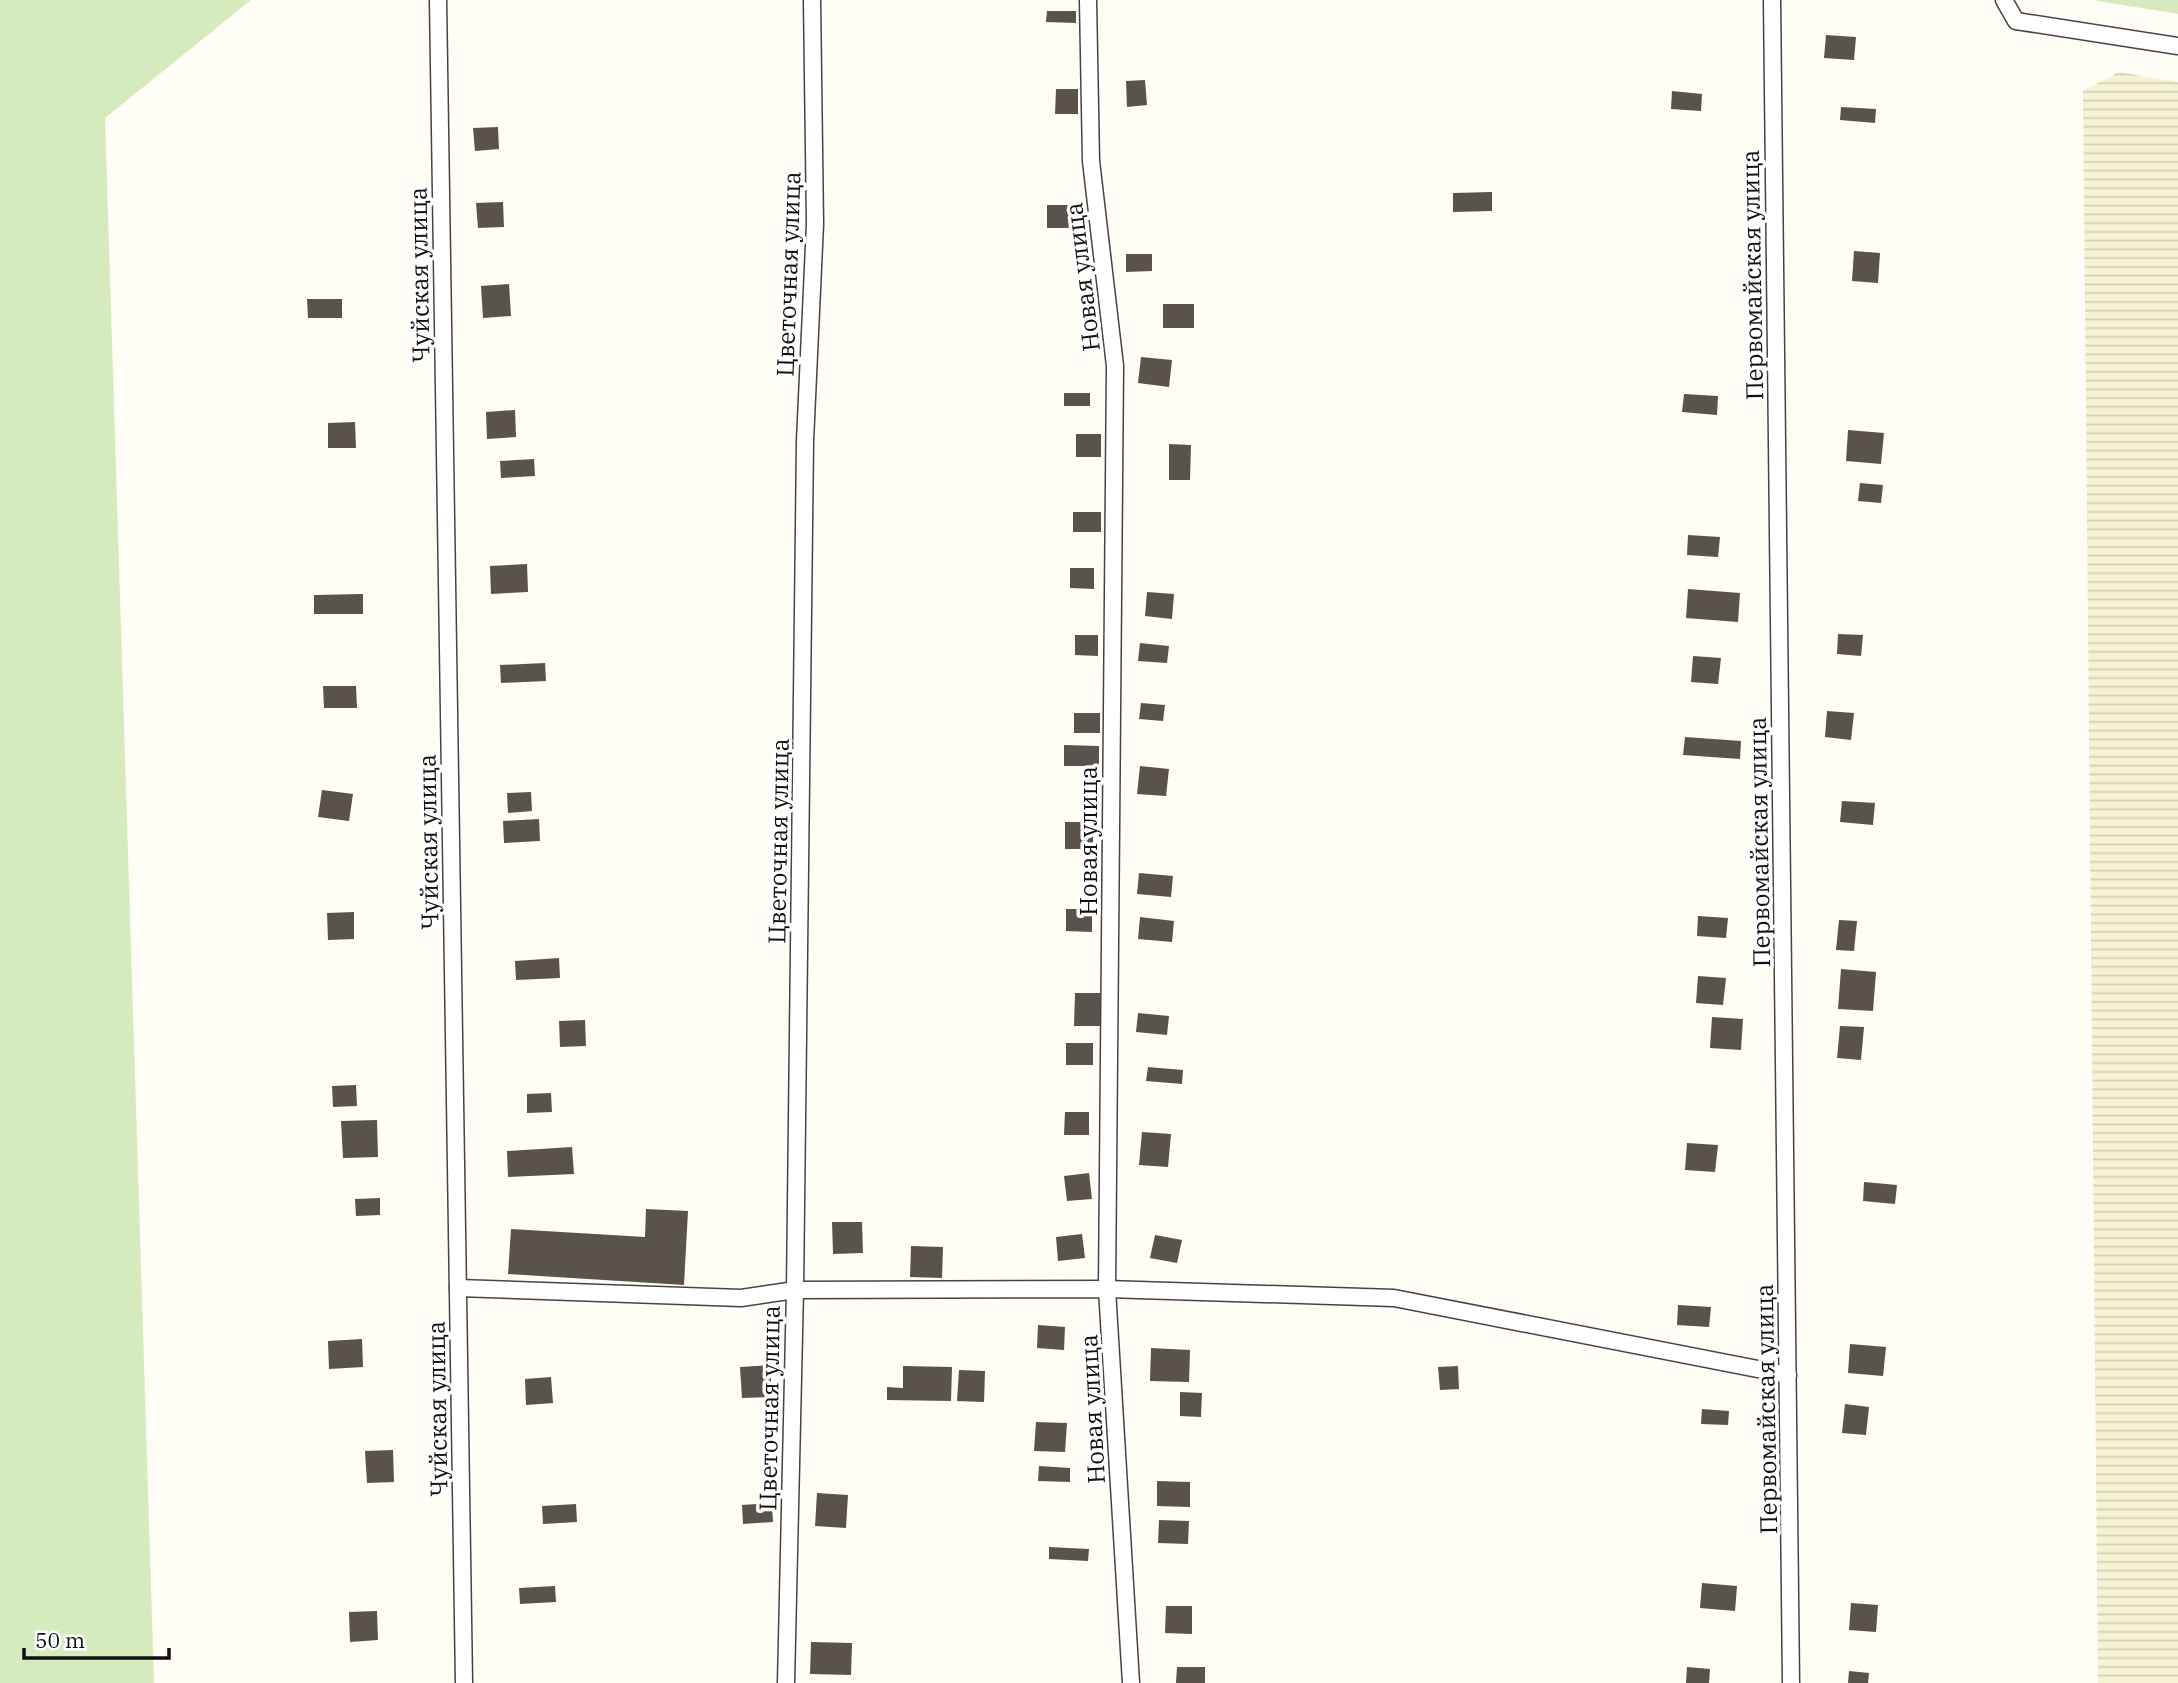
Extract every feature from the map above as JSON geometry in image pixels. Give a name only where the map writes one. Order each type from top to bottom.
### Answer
[{"type":"street","name":"Чуйская улица","points":[[438,0],[464,1683]]},
{"type":"street","name":"Цветочная улица","points":[[786,1683],[795,1290],[805,441],[815,224],[812,0]]},
{"type":"street","name":"Новая улица","points":[[1088,0],[1091,162],[1115,366],[1107,1289],[1130,1683]]},
{"type":"street","name":"Первомайская улица","points":[[1772,0],[1791,1683]]},
{"type":"street","points":[[2004,0],[2016,21],[2178,46]]},
{"type":"street","points":[[458,1288],[741,1298],[795,1290],[1107,1289],[1394,1298],[1788,1375]]},
{"type":"shaded area","points":[[2119,72],[2178,82],[2178,1683],[2098,1683],[2083,91]]},
{"type":"green space","points":[[0,0],[251,0],[105,118],[154,1683],[0,1683]]},
{"type":"green space","points":[[2093,0],[2178,0],[2178,14]]},
{"type":"building","points":[[1047,11],[1076,11],[1076,23],[1046,22]]},
{"type":"building","points":[[1826,35],[1856,37],[1854,60],[1824,58]]},
{"type":"building","points":[[1145,80],[1147,105],[1127,107],[1126,81]]},
{"type":"building","points":[[1056,89],[1078,89],[1078,114],[1055,114]]},
{"type":"building","points":[[1672,91],[1702,94],[1701,111],[1671,109]]},
{"type":"building","points":[[1841,107],[1876,109],[1875,123],[1840,120]]},
{"type":"building","points":[[498,127],[499,149],[475,151],[473,128]]},
{"type":"building","points":[[1492,192],[1492,211],[1453,212],[1453,193]]},
{"type":"building","points":[[503,202],[504,227],[478,228],[476,203]]},
{"type":"building","points":[[1047,205],[1074,205],[1074,228],[1047,228]]},
{"type":"building","points":[[1854,251],[1880,253],[1878,283],[1852,281]]},
{"type":"building","points":[[1126,254],[1152,254],[1152,271],[1126,272]]},
{"type":"building","points":[[509,284],[511,316],[483,318],[481,286]]},
{"type":"building","points":[[307,299],[342,299],[342,318],[308,318]]},
{"type":"building","points":[[1163,304],[1194,304],[1194,328],[1163,328]]},
{"type":"building","points":[[1141,357],[1172,360],[1169,387],[1138,383]]},
{"type":"building","points":[[1064,393],[1090,393],[1090,406],[1064,406]]},
{"type":"building","points":[[1684,394],[1718,396],[1717,415],[1682,412]]},
{"type":"building","points":[[515,410],[516,437],[487,439],[486,412]]},
{"type":"building","points":[[355,422],[356,448],[328,448],[328,423]]},
{"type":"building","points":[[1848,430],[1884,433],[1881,464],[1846,461]]},
{"type":"building","points":[[1076,434],[1101,434],[1101,457],[1076,457]]},
{"type":"building","points":[[1169,444],[1191,445],[1190,480],[1169,480]]},
{"type":"building","points":[[534,459],[535,476],[501,478],[500,461]]},
{"type":"building","points":[[1860,483],[1883,485],[1881,503],[1858,501]]},
{"type":"building","points":[[1073,512],[1101,512],[1101,532],[1073,532]]},
{"type":"building","points":[[1688,535],[1720,537],[1718,557],[1687,555]]},
{"type":"building","points":[[527,564],[528,592],[491,594],[490,566]]},
{"type":"building","points":[[1070,568],[1094,568],[1094,589],[1070,588]]},
{"type":"building","points":[[1688,589],[1740,593],[1738,622],[1686,618]]},
{"type":"building","points":[[1147,592],[1174,594],[1172,619],[1145,616]]},
{"type":"building","points":[[363,594],[363,614],[314,614],[314,595]]},
{"type":"building","points":[[1838,634],[1863,635],[1861,656],[1837,654]]},
{"type":"building","points":[[1075,635],[1098,635],[1098,656],[1075,655]]},
{"type":"building","points":[[1140,643],[1169,646],[1167,663],[1138,661]]},
{"type":"building","points":[[1693,656],[1721,658],[1718,684],[1691,682]]},
{"type":"building","points":[[545,663],[546,681],[501,683],[500,665]]},
{"type":"building","points":[[323,686],[356,686],[357,708],[324,708]]},
{"type":"building","points":[[1141,703],[1165,705],[1163,721],[1139,719]]},
{"type":"building","points":[[1827,711],[1854,713],[1851,740],[1825,737]]},
{"type":"building","points":[[1074,713],[1100,713],[1100,733],[1074,733]]},
{"type":"building","points":[[1685,737],[1741,741],[1740,759],[1683,755]]},
{"type":"building","points":[[1064,745],[1099,746],[1099,766],[1064,766]]},
{"type":"building","points":[[1140,766],[1169,769],[1166,796],[1137,794]]},
{"type":"building","points":[[322,790],[353,794],[349,821],[318,817]]},
{"type":"building","points":[[531,792],[532,811],[508,813],[507,793]]},
{"type":"building","points":[[1842,801],[1875,803],[1873,825],[1840,822]]},
{"type":"building","points":[[539,819],[540,841],[504,843],[503,821]]},
{"type":"building","points":[[1065,822],[1093,822],[1093,849],[1065,849]]},
{"type":"building","points":[[1139,873],[1173,876],[1171,897],[1137,894]]},
{"type":"building","points":[[1066,909],[1092,909],[1092,932],[1066,931]]},
{"type":"building","points":[[354,912],[354,939],[328,940],[327,913]]},
{"type":"building","points":[[1698,916],[1728,918],[1726,938],[1697,936]]},
{"type":"building","points":[[1140,917],[1174,921],[1172,942],[1138,939]]},
{"type":"building","points":[[1839,920],[1857,921],[1854,951],[1836,950]]},
{"type":"building","points":[[559,958],[560,978],[516,980],[515,961]]},
{"type":"building","points":[[1841,969],[1876,972],[1873,1011],[1838,1009]]},
{"type":"building","points":[[1698,976],[1726,978],[1723,1005],[1696,1003]]},
{"type":"building","points":[[1075,993],[1100,993],[1100,1026],[1074,1026]]},
{"type":"building","points":[[1138,1013],[1169,1016],[1167,1035],[1136,1032]]},
{"type":"building","points":[[1712,1017],[1743,1019],[1741,1050],[1710,1048]]},
{"type":"building","points":[[585,1020],[586,1046],[560,1047],[559,1021]]},
{"type":"building","points":[[1840,1026],[1864,1027],[1861,1060],[1837,1058]]},
{"type":"building","points":[[1066,1043],[1093,1043],[1093,1065],[1066,1065]]},
{"type":"building","points":[[1148,1067],[1183,1070],[1182,1084],[1146,1081]]},
{"type":"building","points":[[356,1085],[357,1106],[333,1107],[332,1086]]},
{"type":"building","points":[[551,1093],[552,1112],[527,1113],[527,1094]]},
{"type":"building","points":[[1065,1112],[1089,1112],[1089,1135],[1064,1135]]},
{"type":"building","points":[[377,1120],[378,1157],[343,1158],[341,1121]]},
{"type":"building","points":[[1142,1132],[1171,1134],[1168,1167],[1139,1165]]},
{"type":"building","points":[[1687,1143],[1718,1145],[1715,1172],[1685,1170]]},
{"type":"building","points":[[572,1147],[574,1174],[508,1177],[507,1151]]},
{"type":"building","points":[[1089,1173],[1092,1199],[1067,1201],[1064,1176]]},
{"type":"building","points":[[1864,1182],[1897,1185],[1895,1204],[1863,1201]]},
{"type":"building","points":[[380,1198],[380,1215],[356,1216],[355,1199]]},
{"type":"building","points":[[646,1209],[688,1211],[684,1285],[508,1274],[511,1229],[645,1237]]},
{"type":"building","points":[[832,1222],[862,1222],[863,1253],[833,1254]]},
{"type":"building","points":[[1082,1234],[1085,1258],[1058,1261],[1056,1237]]},
{"type":"building","points":[[1155,1235],[1182,1240],[1177,1263],[1150,1258]]},
{"type":"building","points":[[911,1246],[943,1247],[942,1278],[910,1277]]},
{"type":"building","points":[[1678,1305],[1711,1307],[1709,1327],[1677,1325]]},
{"type":"building","points":[[1038,1325],[1065,1327],[1064,1350],[1037,1348]]},
{"type":"building","points":[[362,1339],[363,1367],[329,1369],[328,1341]]},
{"type":"building","points":[[1850,1344],[1886,1347],[1883,1376],[1848,1373]]},
{"type":"building","points":[[1151,1348],[1190,1350],[1189,1382],[1150,1381]]},
{"type":"building","points":[[770,1365],[772,1397],[742,1398],[740,1367]]},
{"type":"building","points":[[903,1366],[952,1367],[951,1401],[887,1400],[887,1387],[903,1388]]},
{"type":"building","points":[[1458,1366],[1459,1389],[1440,1390],[1438,1367]]},
{"type":"building","points":[[959,1370],[985,1371],[984,1402],[957,1401]]},
{"type":"building","points":[[551,1377],[553,1403],[526,1405],[525,1379]]},
{"type":"building","points":[[1180,1392],[1202,1393],[1201,1417],[1180,1416]]},
{"type":"building","points":[[1845,1404],[1869,1407],[1866,1435],[1842,1433]]},
{"type":"building","points":[[1702,1409],[1729,1411],[1728,1425],[1701,1424]]},
{"type":"building","points":[[1036,1422],[1067,1423],[1065,1452],[1034,1451]]},
{"type":"building","points":[[393,1450],[394,1482],[367,1483],[365,1451]]},
{"type":"building","points":[[1039,1466],[1070,1468],[1070,1482],[1038,1481]]},
{"type":"building","points":[[1157,1481],[1190,1482],[1190,1507],[1157,1506]]},
{"type":"building","points":[[817,1493],[848,1495],[846,1528],[815,1526]]},
{"type":"building","points":[[772,1503],[773,1522],[743,1524],[742,1505]]},
{"type":"building","points":[[576,1504],[577,1522],[543,1524],[542,1506]]},
{"type":"building","points":[[1159,1520],[1189,1521],[1188,1544],[1158,1543]]},
{"type":"building","points":[[1049,1547],[1089,1549],[1088,1561],[1049,1559]]},
{"type":"building","points":[[1702,1583],[1737,1586],[1735,1611],[1700,1608]]},
{"type":"building","points":[[555,1586],[556,1602],[520,1604],[519,1588]]},
{"type":"building","points":[[1851,1603],[1878,1605],[1876,1632],[1849,1630]]},
{"type":"building","points":[[1166,1606],[1192,1606],[1192,1634],[1165,1633]]},
{"type":"building","points":[[377,1611],[378,1640],[350,1642],[349,1612]]},
{"type":"building","points":[[811,1642],[852,1643],[851,1675],[810,1674]]},
{"type":"building","points":[[1177,1667],[1205,1667],[1205,1683],[1176,1683]]},
{"type":"building","points":[[1687,1667],[1710,1669],[1709,1683],[1686,1683]]},
{"type":"building","points":[[1849,1671],[1869,1673],[1868,1683],[1848,1683]]}]
